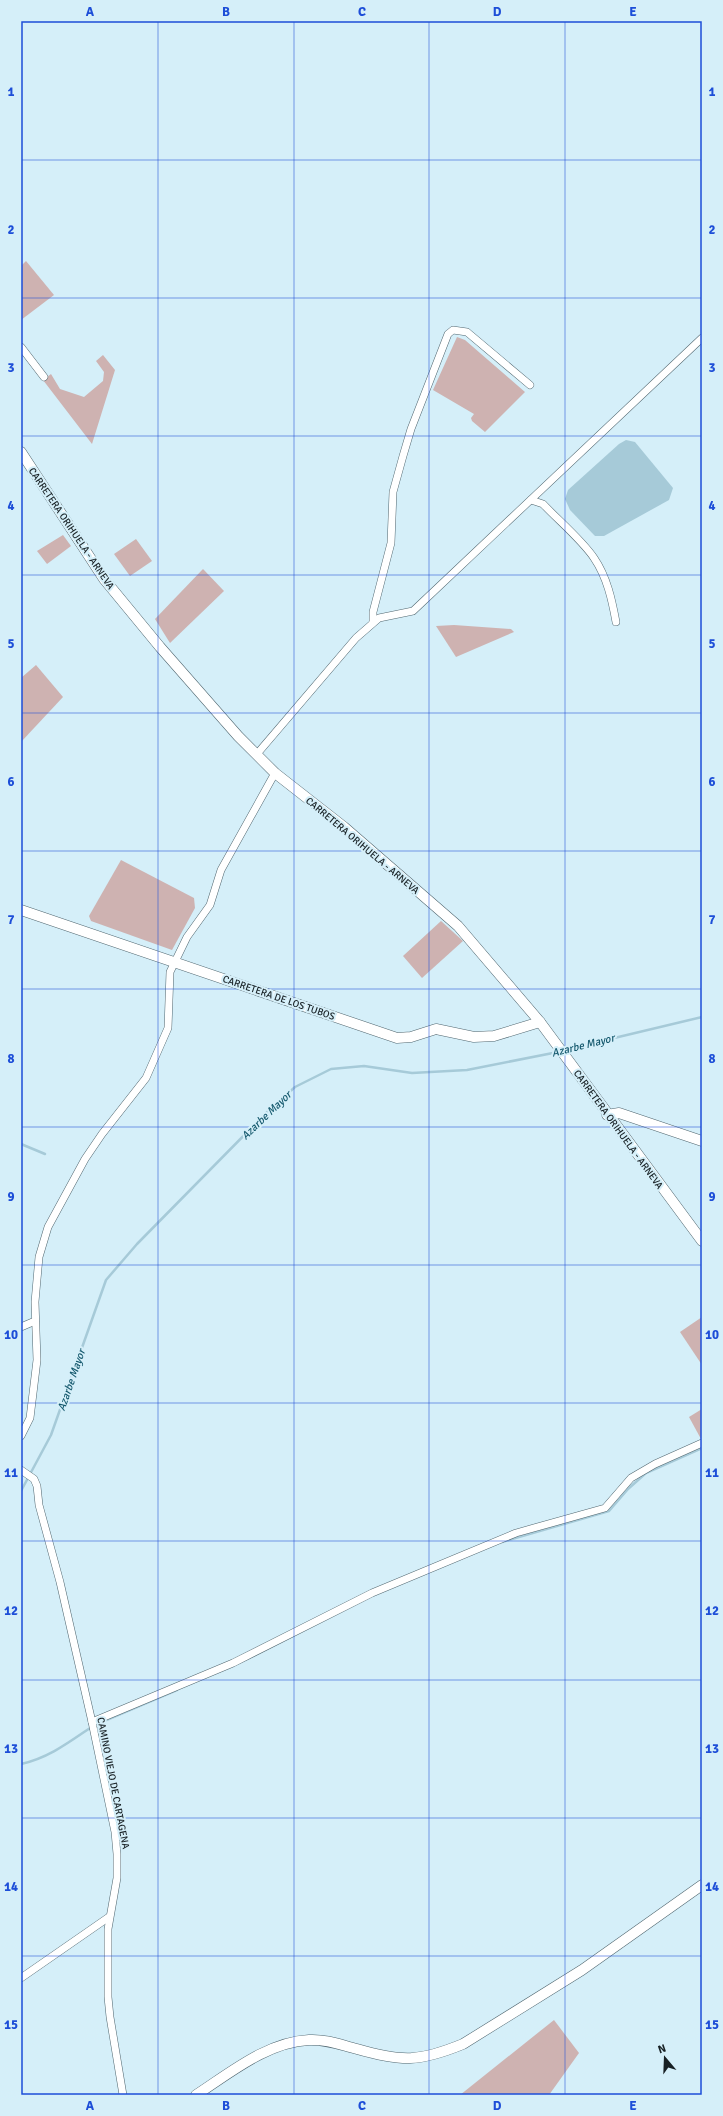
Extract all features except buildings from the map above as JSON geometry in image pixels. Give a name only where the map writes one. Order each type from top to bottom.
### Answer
[{"type":"main road","name":"CARRETERA ORIHUELA - ARNEVA","points":[[21,452],[104,579],[160,648],[275,772],[344,827],[458,926],[540,1022],[607,1115],[702,1241]]},
{"type":"main road","name":"CARRETERA DE LOS TUBOS","points":[[21,910],[397,1038],[411,1037],[436,1029],[474,1037],[494,1036],[540,1022]]},
{"type":"main road","points":[[607,1115],[619,1113],[702,1140]]},
{"type":"main road","points":[[196,2095],[264,2053],[294,2042],[324,2040],[388,2058],[403,2060],[416,2059],[446,2051],[462,2044],[582,1970],[702,1885]]},
{"type":"street","points":[[373,622],[373,612],[391,543],[393,492],[411,428],[448,334],[453,330],[467,332],[530,385]]},
{"type":"street","points":[[257,754],[356,638],[373,622],[389,615],[413,611],[702,338]]},
{"type":"street","points":[[21,347],[44,377]]},
{"type":"street","points":[[531,500],[543,504],[594,558],[606,582],[613,602],[616,622]]},
{"type":"street","points":[[21,1436],[30,1418],[37,1360],[35,1302],[39,1257],[48,1227],[85,1159],[102,1134],[146,1078],[168,1028],[168,983],[170,972],[187,936],[210,906],[221,870],[275,772]]},
{"type":"street","points":[[21,1327],[35,1321]]},
{"type":"street","points":[[92,1722],[233,1663],[372,1593],[502,1538],[605,1508],[631,1478],[655,1464],[702,1442]]},
{"type":"street","name":"CAMINO VIEJO DE CARTAGENA","points":[[21,1470],[34,1479],[39,1505],[60,1582],[110,1808],[117,1854],[117,1878],[109,1917],[107,1939],[110,2017],[122,2095]]},
{"type":"street","points":[[21,1978],[109,1917]]},
{"type":"shaded area","points":[[26,261],[54,295],[21,320],[21,266]]},
{"type":"shaded area","points":[[457,337],[465,340],[525,392],[485,432],[472,421],[471,418],[474,414],[433,390]]},
{"type":"shaded area","points":[[103,355],[115,370],[92,444],[43,380],[51,374],[60,389],[84,397],[103,381],[104,372],[96,361]]},
{"type":"shaded area","points":[[63,535],[71,546],[47,564],[37,551]]},
{"type":"shaded area","points":[[136,539],[152,561],[130,576],[114,554]]},
{"type":"shaded area","points":[[203,569],[224,591],[170,643],[155,619]]},
{"type":"shaded area","points":[[454,625],[511,629],[514,632],[456,657],[436,626]]},
{"type":"shaded area","points":[[36,665],[63,697],[21,742],[21,678]]},
{"type":"shaded area","points":[[121,860],[194,898],[195,908],[172,950],[91,921],[89,916]]},
{"type":"shaded area","points":[[441,921],[463,941],[422,978],[403,956]]},
{"type":"shaded area","points":[[702,1317],[702,1365],[680,1332]]},
{"type":"shaded area","points":[[702,1409],[702,1439],[701,1439],[689,1417]]},
{"type":"shaded area","points":[[554,2020],[579,2053],[549,2095],[460,2095]]},
{"type":"water","points":[[626,440],[635,442],[673,488],[669,500],[604,536],[595,536],[570,510],[565,499],[568,490],[619,444]]},
{"type":"waterway","name":"Azarbe Mayor","points":[[564,1050],[702,1017]]},
{"type":"waterway","name":"Azarbe Mayor","points":[[21,1491],[51,1435],[106,1280],[137,1244],[264,1115],[295,1087],[331,1069],[364,1066],[412,1073],[467,1070],[558,1052]]},
{"type":"waterway","points":[[21,1144],[45,1154]]},
{"type":"waterway","points":[[502,1542],[609,1511],[628,1489],[646,1473],[702,1448]]},
{"type":"waterway","points":[[97,1724],[177,1690]]},
{"type":"waterway","points":[[21,1764],[49,1754],[90,1728]]}]
